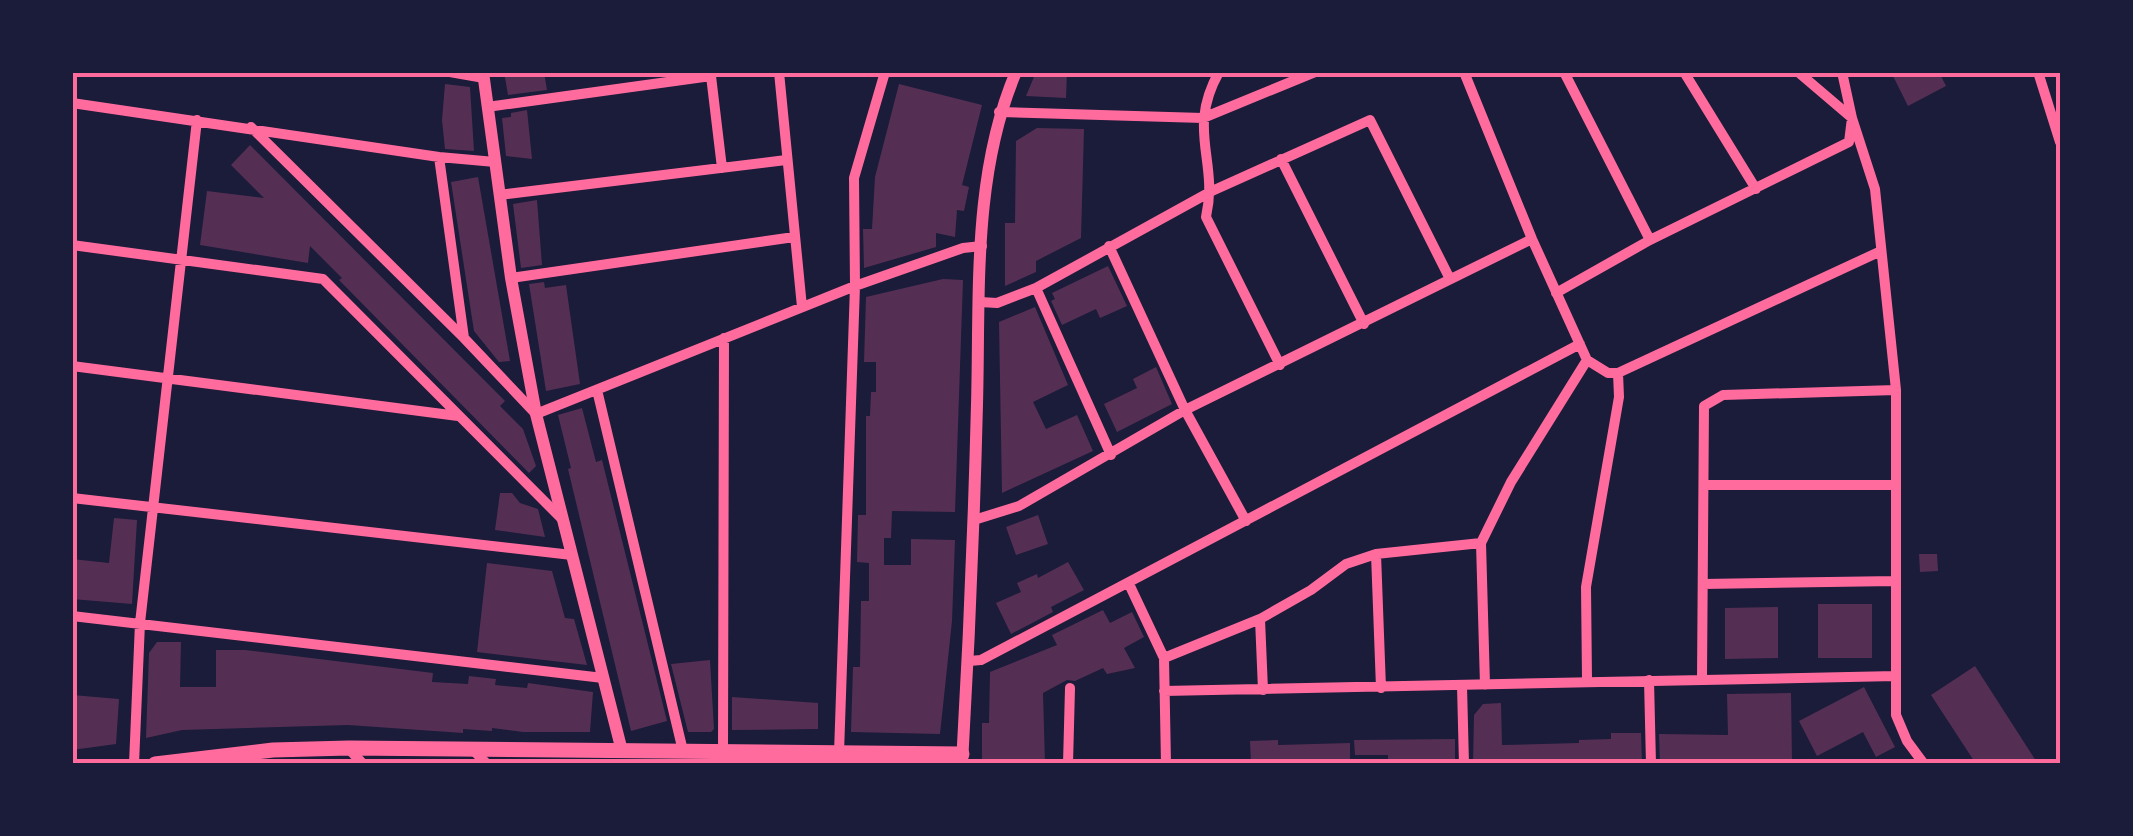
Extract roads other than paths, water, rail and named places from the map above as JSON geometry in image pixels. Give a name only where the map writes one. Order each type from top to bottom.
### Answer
[{"type":"main road","points":[[155,764],[229,759],[273,750],[348,748],[472,749],[626,757],[684,751],[962,759]]},
{"type":"street","points":[[450,72],[483,75],[511,278],[536,414],[626,757]]},
{"type":"street","points":[[779,72],[802,307]]},
{"type":"street","points":[[839,753],[855,286],[854,178],[885,72]]},
{"type":"street","points":[[962,759],[970,661],[982,215],[999,112],[1016,72]]},
{"type":"street","points":[[1218,72],[1206,94],[1203,118],[1212,191],[1206,216],[1280,365]]},
{"type":"street","points":[[999,112],[1203,118],[1314,72]]},
{"type":"street","points":[[1464,72],[1532,239],[1587,360],[1608,372],[1618,372],[1880,252]]},
{"type":"street","points":[[1564,72],[1650,240]]},
{"type":"street","points":[[1684,72],[1756,189]]},
{"type":"street","points":[[1798,72],[1852,118]]},
{"type":"street","points":[[1842,72],[1875,189],[1896,390],[1896,715],[1922,763]]},
{"type":"street","points":[[2038,72],[2060,142]]},
{"type":"street","points":[[488,107],[711,76],[722,168]]},
{"type":"street","points":[[72,103],[495,162]]},
{"type":"street","points":[[1556,293],[1650,240],[1849,142],[1852,118]]},
{"type":"street","points":[[134,764],[140,623],[197,120]]},
{"type":"street","points":[[980,302],[997,303],[1036,288],[1212,191],[1370,120],[1450,279]]},
{"type":"street","points":[[251,127],[536,414]]},
{"type":"street","points":[[439,157],[464,338]]},
{"type":"street","points":[[1281,159],[1364,324]]},
{"type":"street","points":[[500,195],[786,160]]},
{"type":"street","points":[[511,278],[794,237]]},
{"type":"street","points":[[974,520],[1019,506],[1185,410],[1532,239]]},
{"type":"street","points":[[72,246],[322,279],[561,518]]},
{"type":"street","points":[[536,414],[855,286],[963,248],[982,246]]},
{"type":"street","points":[[1108,246],[1185,410],[1246,521]]},
{"type":"street","points":[[1036,288],[1111,455]]},
{"type":"street","points":[[723,752],[724,338]]},
{"type":"street","points":[[970,661],[980,660],[1129,584],[1580,344]]},
{"type":"street","points":[[1485,685],[1480,543],[1511,482],[1587,360]]},
{"type":"street","points":[[72,366],[460,417]]},
{"type":"street","points":[[1588,680],[1586,588],[1619,397],[1618,372]]},
{"type":"street","points":[[596,390],[684,751]]},
{"type":"street","points":[[1702,678],[1704,406],[1722,394],[1896,390]]},
{"type":"street","points":[[1704,485],[1896,484]]},
{"type":"street","points":[[72,498],[572,556]]},
{"type":"street","points":[[1164,658],[1260,619],[1311,590],[1346,564],[1376,554],[1480,543]]},
{"type":"street","points":[[1376,554],[1381,688]]},
{"type":"street","points":[[1703,584],[1896,582]]},
{"type":"street","points":[[1129,584],[1164,658],[1166,764]]},
{"type":"street","points":[[72,616],[603,678]]},
{"type":"street","points":[[1260,619],[1263,690]]},
{"type":"street","points":[[1164,692],[1896,676]]},
{"type":"street","points":[[1648,680],[1651,764]]},
{"type":"street","points":[[1462,686],[1464,764]]},
{"type":"street","points":[[1068,764],[1070,688]]},
{"type":"street","points":[[348,748],[363,764]]},
{"type":"street","points":[[472,749],[486,764]]}]
